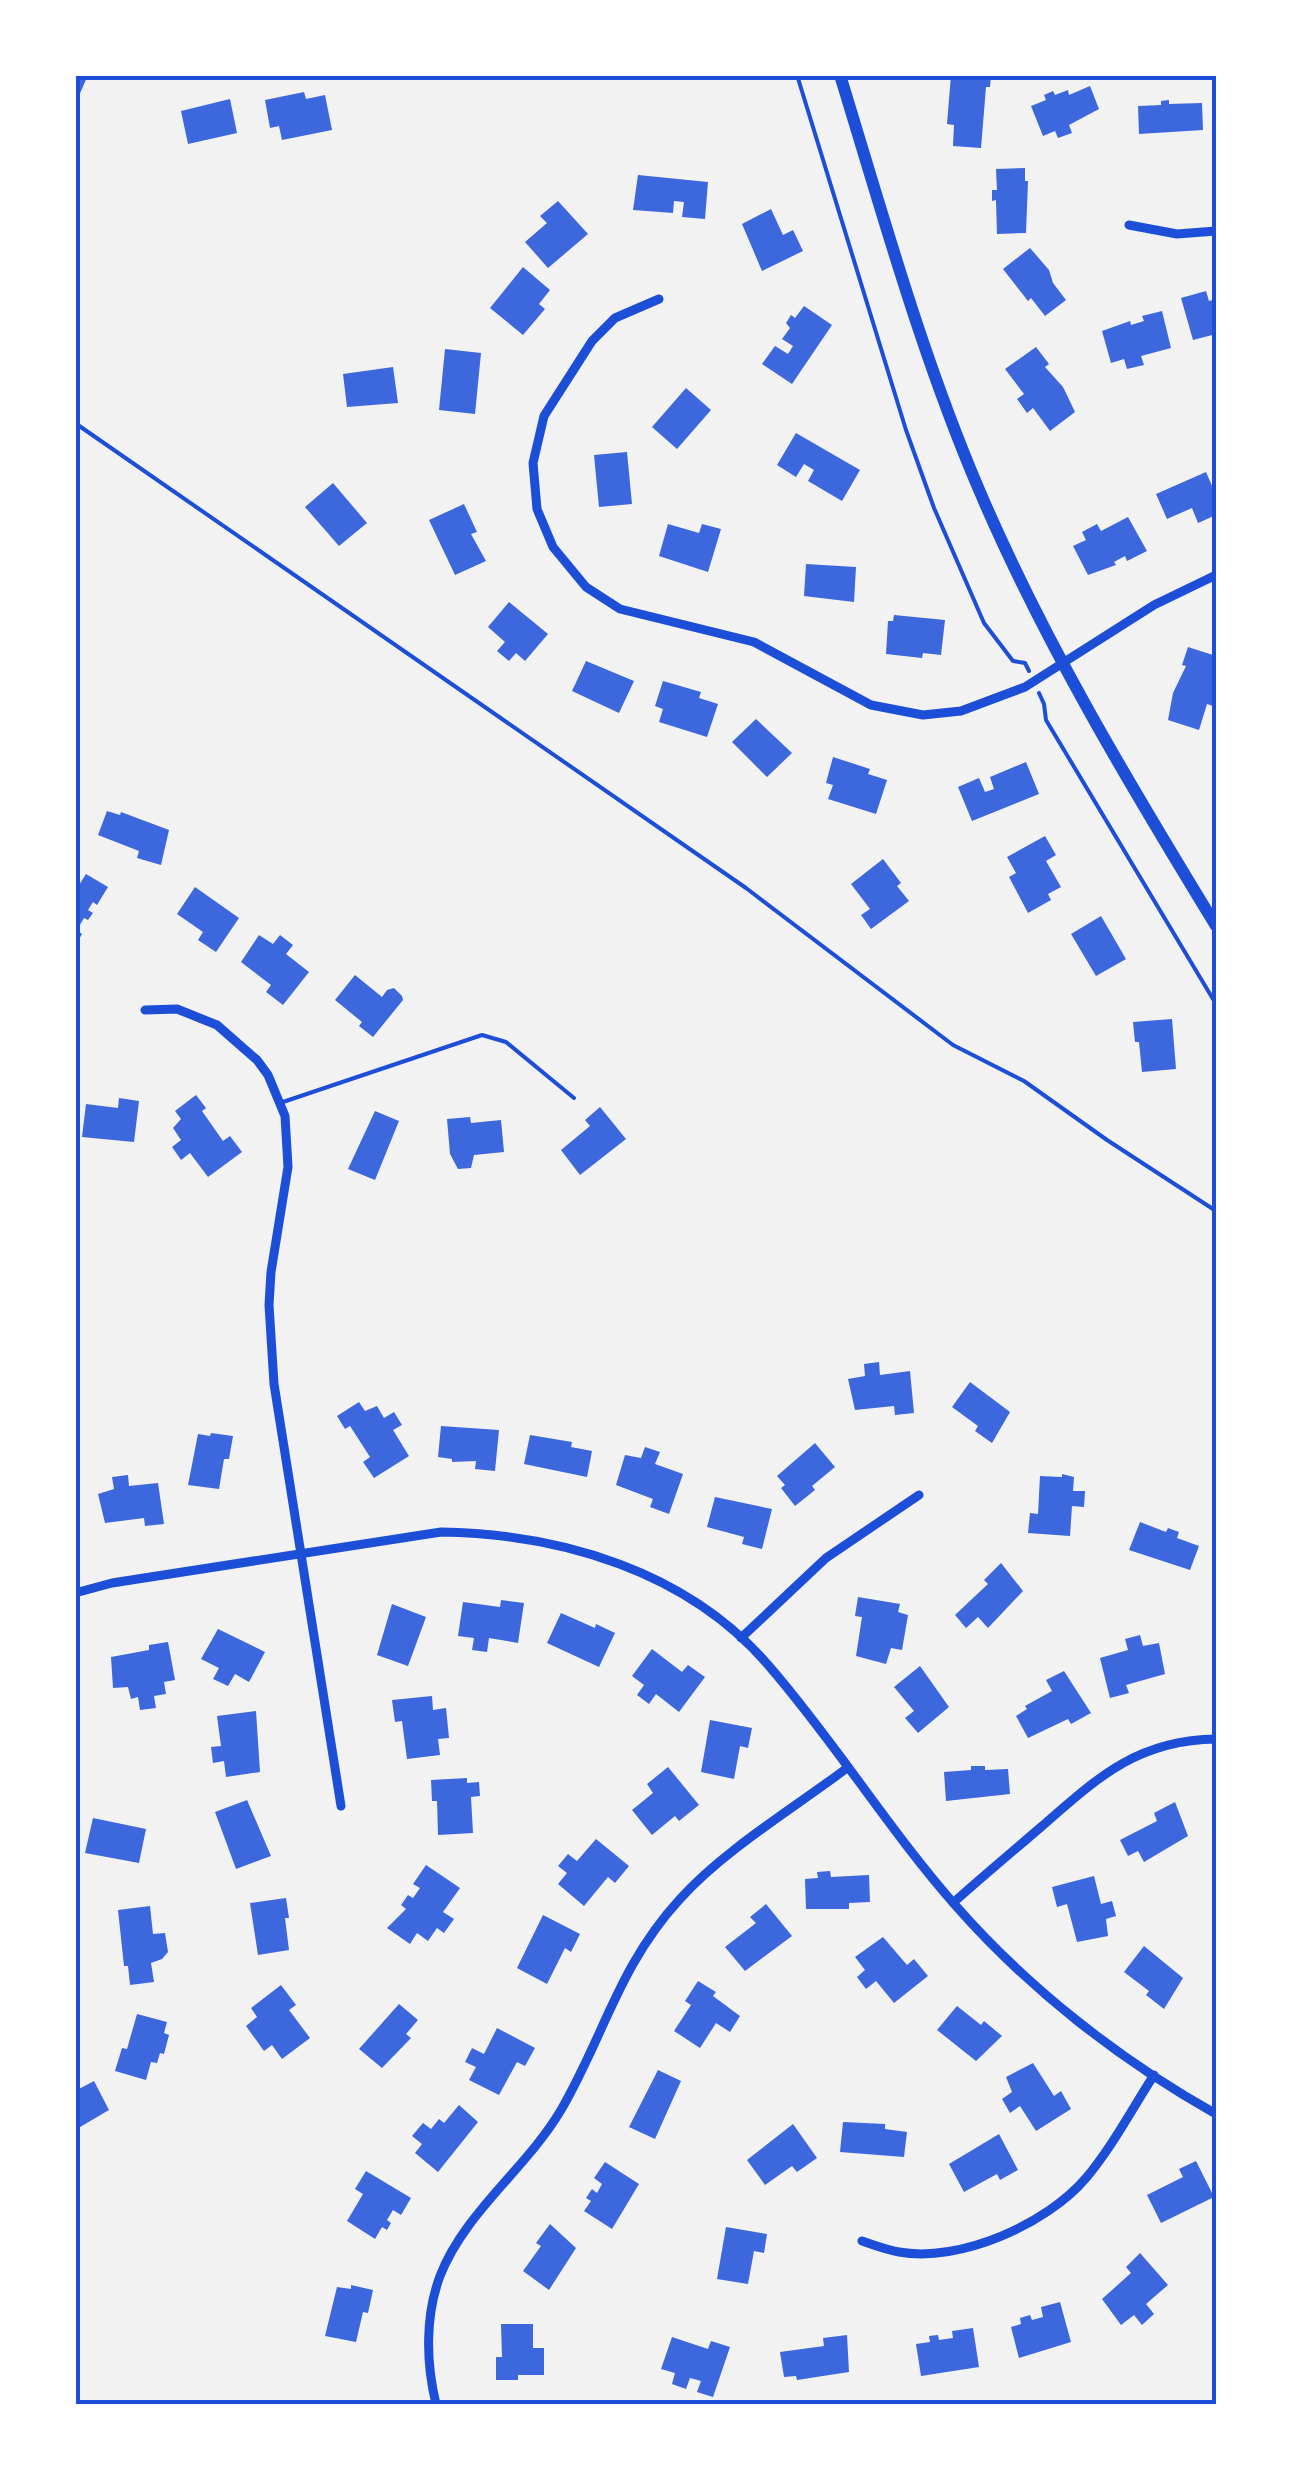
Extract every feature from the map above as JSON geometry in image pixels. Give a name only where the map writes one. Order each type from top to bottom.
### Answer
[{"type":"main road","points":[[840,75],[908,298],[956,433],[1019,578],[1062,663],[1216,926]]},
{"type":"street","points":[[1129,226],[1177,234],[1216,231]]},
{"type":"street","points":[[659,298],[616,318],[592,342],[551,403],[536,441],[533,463],[537,510],[553,547],[573,574],[620,608],[754,642],[852,696],[898,712],[924,715],[961,711],[1034,682],[1154,605],[1216,574]]},
{"type":"street","points":[[145,1010],[177,1009],[218,1025],[257,1060],[280,1103],[288,1135],[288,1167],[271,1272],[274,1384],[341,1806]]},
{"type":"street","points":[[741,1638],[826,1558],[919,1495]]},
{"type":"street","points":[[75,1593],[112,1583],[441,1532],[539,1540],[597,1555],[649,1577],[712,1615],[767,1663],[988,1942],[1048,1997],[1154,2075],[1216,2114]]},
{"type":"street","points":[[953,1902],[1102,1774],[1150,1749],[1176,1742],[1216,1739]]},
{"type":"street","points":[[436,2404],[429,2327],[441,2275],[468,2226],[559,2114],[586,2064],[622,1978],[640,1950],[671,1908],[708,1872],[847,1768]]},
{"type":"street","points":[[862,2241],[900,2252],[932,2253],[992,2239],[1029,2224],[1060,2203],[1087,2176],[1154,2075]]},
{"type":"lane","points":[[280,1103],[482,1035],[506,1042],[574,1098]]},
{"type":"path","points":[[797,75],[906,430],[941,526],[984,623],[1013,661],[1026,663],[1044,704],[1046,720],[1216,1004]]},
{"type":"path","points":[[75,423],[746,888],[953,1045],[1024,1081],[1106,1140],[1216,1210]]},
{"type":"building","points":[[75,75],[88,75],[75,105]]},
{"type":"building","points":[[951,75],[991,75],[990,87],[986,87],[981,148],[953,146],[954,125],[947,124]]},
{"type":"building","points":[[1090,86],[1099,109],[1069,125],[1072,133],[1058,138],[1055,131],[1043,136],[1031,106],[1046,100],[1044,95],[1053,91],[1055,95],[1068,90],[1069,95]]},
{"type":"building","points":[[304,92],[306,99],[325,95],[332,130],[282,140],[279,126],[270,128],[265,100]]},
{"type":"building","points":[[230,99],[237,133],[188,144],[181,111]]},
{"type":"building","points":[[1169,100],[1169,104],[1202,103],[1203,130],[1139,134],[1138,106],[1161,105],[1161,101]]},
{"type":"building","points":[[1025,168],[1026,233],[997,234],[996,200],[992,201],[992,190],[997,190],[996,169]]},
{"type":"building","points":[[638,175],[708,182],[705,219],[682,217],[684,202],[674,201],[673,213],[633,210]]},
{"type":"building","points":[[558,201],[588,234],[548,268],[525,242],[547,223],[540,216]]},
{"type":"building","points":[[771,209],[783,235],[793,230],[803,251],[762,271],[742,224]]},
{"type":"building","points":[[1030,248],[1049,270],[1066,300],[1045,316],[1003,269]]},
{"type":"building","points":[[523,267],[550,290],[539,304],[545,309],[523,335],[490,308]]},
{"type":"building","points":[[1206,291],[1209,301],[1216,299],[1216,334],[1193,340],[1181,298]]},
{"type":"building","points":[[804,306],[832,325],[792,384],[762,364],[775,346],[788,354],[793,346],[782,339],[790,328],[786,323]]},
{"type":"building","points":[[1162,311],[1171,348],[1141,356],[1144,365],[1127,369],[1124,359],[1111,363],[1102,331],[1130,321],[1131,325],[1144,321],[1142,316]]},
{"type":"building","points":[[1036,347],[1075,412],[1050,431],[1033,408],[1027,413],[1017,399],[1024,394],[1005,369]]},
{"type":"building","points":[[445,349],[481,353],[475,414],[439,410]]},
{"type":"building","points":[[393,367],[398,403],[347,407],[343,374]]},
{"type":"building","points":[[686,388],[711,410],[677,449],[652,427]]},
{"type":"building","points":[[796,433],[860,470],[842,501],[808,481],[814,470],[804,464],[796,477],[777,465]]},
{"type":"building","points":[[627,452],[632,504],[599,507],[594,455]]},
{"type":"building","points":[[1206,472],[1216,495],[1216,515],[1198,523],[1192,508],[1167,519],[1156,494]]},
{"type":"building","points":[[333,483],[367,523],[339,546],[305,507]]},
{"type":"building","points":[[464,504],[477,532],[471,534],[486,561],[455,575],[429,520]]},
{"type":"building","points":[[1128,517],[1147,551],[1127,561],[1125,556],[1114,562],[1116,565],[1088,575],[1073,546],[1086,540],[1082,532],[1097,524],[1101,531]]},
{"type":"building","points":[[668,524],[699,533],[702,524],[721,529],[708,572],[659,556]]},
{"type":"building","points":[[806,564],[856,567],[854,602],[804,596]]},
{"type":"building","points":[[509,602],[548,634],[525,661],[516,653],[509,661],[497,651],[505,642],[488,627]]},
{"type":"building","points":[[894,615],[945,620],[941,655],[923,653],[922,658],[886,654],[888,621],[893,621]]},
{"type":"building","points":[[1188,647],[1216,656],[1216,707],[1207,704],[1199,730],[1168,720],[1173,693],[1186,666],[1182,665]]},
{"type":"building","points":[[586,661],[634,681],[619,713],[572,691]]},
{"type":"building","points":[[663,681],[701,692],[699,698],[718,704],[707,737],[659,722],[663,709],[655,706]]},
{"type":"building","points":[[756,719],[792,753],[767,777],[732,742]]},
{"type":"building","points":[[833,757],[870,769],[868,774],[887,780],[876,814],[828,799],[833,785],[826,783]]},
{"type":"building","points":[[1026,762],[1039,794],[972,821],[958,787],[979,778],[985,792],[994,789],[990,777]]},
{"type":"building","points":[[107,811],[120,815],[121,812],[169,830],[161,865],[137,858],[139,851],[98,835]]},
{"type":"building","points":[[1045,836],[1056,855],[1046,861],[1061,887],[1048,894],[1051,900],[1028,913],[1009,877],[1016,873],[1007,857]]},
{"type":"building","points":[[883,859],[909,901],[871,929],[861,915],[870,909],[851,884]]},
{"type":"building","points":[[86,874],[108,887],[97,905],[93,902],[88,910],[93,913],[88,920],[84,918],[77,930],[82,934],[75,946],[75,883],[79,885]]},
{"type":"building","points":[[195,887],[239,918],[216,952],[198,940],[203,932],[177,914]]},
{"type":"building","points":[[1101,916],[1126,959],[1096,976],[1071,934]]},
{"type":"building","points":[[259,935],[273,944],[280,935],[293,945],[286,954],[309,972],[283,1005],[266,992],[271,985],[241,962]]},
{"type":"building","points":[[355,975],[382,997],[394,988],[402,996],[403,1000],[373,1037],[359,1026],[362,1022],[335,1000]]},
{"type":"building","points":[[1172,1019],[1176,1069],[1142,1072],[1133,1022]]},
{"type":"building","points":[[196,1095],[223,1141],[230,1136],[242,1152],[208,1177],[190,1153],[181,1160],[172,1147],[181,1140],[173,1128],[181,1119],[175,1111]]},
{"type":"building","points":[[119,1098],[139,1101],[134,1142],[82,1137],[86,1104],[118,1108]]},
{"type":"building","points":[[600,1107],[626,1139],[580,1175],[561,1150],[590,1126],[585,1120]]},
{"type":"building","points":[[375,1111],[399,1121],[375,1180],[348,1169]]},
{"type":"building","points":[[470,1117],[471,1123],[501,1120],[504,1152],[474,1155],[471,1168],[458,1169],[450,1154],[447,1119]]},
{"type":"building","points":[[879,1362],[880,1375],[910,1371],[914,1413],[895,1415],[894,1406],[855,1410],[848,1379],[865,1376],[864,1364]]},
{"type":"building","points":[[970,1382],[1010,1412],[992,1443],[975,1431],[978,1426],[952,1407]]},
{"type":"building","points":[[359,1402],[365,1411],[377,1406],[384,1418],[394,1412],[402,1425],[393,1430],[409,1456],[374,1478],[363,1462],[370,1457],[350,1426],[345,1429],[337,1416]]},
{"type":"building","points":[[441,1426],[499,1430],[495,1471],[475,1469],[476,1461],[452,1462],[438,1457]]},
{"type":"building","points":[[198,1434],[233,1436],[219,1489],[188,1485]]},
{"type":"building","points":[[530,1435],[572,1442],[571,1447],[592,1451],[587,1477],[524,1464]]},
{"type":"building","points":[[815,1443],[835,1467],[795,1506],[777,1476]]},
{"type":"building","points":[[645,1447],[660,1452],[655,1464],[683,1474],[669,1514],[650,1507],[653,1499],[616,1485],[625,1455],[641,1458]]},
{"type":"building","points":[[128,1475],[129,1486],[158,1483],[164,1524],[145,1526],[144,1518],[105,1523],[98,1494],[114,1489],[112,1477]]},
{"type":"building","points":[[1040,1476],[1074,1477],[1073,1491],[1085,1491],[1084,1507],[1072,1506],[1070,1536],[1028,1533],[1030,1513],[1038,1514]]},
{"type":"building","points":[[715,1497],[772,1509],[762,1549],[742,1544],[744,1537],[707,1527]]},
{"type":"building","points":[[1140,1522],[1166,1532],[1168,1528],[1179,1532],[1177,1538],[1199,1546],[1190,1570],[1129,1550]]},
{"type":"building","points":[[1001,1563],[1023,1591],[988,1628],[978,1617],[966,1628],[955,1615],[988,1584],[984,1580]]},
{"type":"building","points":[[858,1597],[900,1604],[898,1612],[908,1615],[902,1650],[891,1648],[886,1664],[856,1656],[862,1617],[855,1616]]},
{"type":"building","points":[[501,1600],[524,1603],[518,1643],[489,1638],[487,1652],[472,1650],[474,1638],[458,1636],[463,1602],[500,1607]]},
{"type":"building","points":[[392,1604],[426,1617],[408,1666],[377,1655]]},
{"type":"building","points":[[561,1613],[615,1633],[599,1667],[547,1643]]},
{"type":"building","points":[[218,1629],[265,1652],[249,1682],[235,1674],[228,1686],[213,1679],[219,1668],[201,1659]]},
{"type":"building","points":[[1140,1635],[1143,1646],[1159,1643],[1165,1674],[1126,1685],[1129,1693],[1110,1698],[1100,1658],[1128,1650],[1125,1639]]},
{"type":"building","points":[[168,1642],[175,1680],[164,1682],[166,1694],[154,1696],[156,1708],[140,1710],[138,1697],[131,1699],[128,1687],[113,1688],[111,1657]]},
{"type":"building","points":[[652,1649],[682,1672],[688,1665],[705,1677],[679,1712],[656,1694],[649,1704],[637,1695],[644,1685],[632,1676]]},
{"type":"building","points":[[920,1666],[949,1707],[918,1733],[905,1718],[914,1711],[894,1687]]},
{"type":"building","points":[[1064,1671],[1091,1713],[1028,1738],[1016,1716],[1027,1709],[1025,1706],[1052,1691],[1046,1680]]},
{"type":"building","points":[[432,1696],[433,1710],[446,1708],[449,1738],[438,1739],[440,1755],[407,1759],[402,1721],[395,1722],[392,1700]]},
{"type":"building","points":[[256,1711],[260,1772],[226,1777],[224,1761],[213,1763],[211,1747],[221,1746],[217,1716]]},
{"type":"building","points":[[710,1720],[752,1728],[748,1748],[740,1746],[734,1779],[701,1772]]},
{"type":"building","points":[[971,1766],[1008,1769],[1010,1794],[946,1801],[944,1772],[971,1770]]},
{"type":"building","points":[[668,1767],[699,1805],[679,1821],[675,1816],[652,1835],[632,1810],[653,1793],[647,1784]]},
{"type":"building","points":[[467,1778],[467,1783],[479,1782],[480,1796],[471,1797],[473,1833],[438,1835],[437,1801],[432,1801],[431,1780]]},
{"type":"building","points":[[247,1800],[271,1856],[236,1869],[215,1812]]},
{"type":"building","points":[[1175,1802],[1188,1836],[1144,1862],[1138,1851],[1128,1856],[1120,1840],[1157,1821],[1154,1813]]},
{"type":"building","points":[[93,1818],[146,1829],[139,1863],[85,1853]]},
{"type":"building","points":[[596,1839],[629,1866],[615,1883],[608,1877],[584,1906],[558,1884],[567,1873],[558,1866],[568,1854],[577,1861]]},
{"type":"building","points":[[426,1865],[460,1888],[443,1912],[454,1919],[444,1933],[437,1928],[428,1941],[417,1933],[410,1944],[387,1928],[406,1909],[401,1905],[408,1895],[413,1898],[420,1888],[413,1884]]},
{"type":"building","points":[[830,1871],[831,1877],[869,1875],[870,1902],[849,1903],[849,1909],[806,1909],[805,1879],[818,1878],[817,1872]]},
{"type":"building","points":[[1094,1876],[1101,1904],[1112,1901],[1116,1916],[1106,1919],[1108,1936],[1077,1942],[1067,1904],[1057,1907],[1052,1887]]},
{"type":"building","points":[[286,1898],[289,1950],[258,1955],[250,1903]]},
{"type":"building","points":[[766,1904],[792,1936],[745,1971],[725,1947],[756,1923],[750,1917]]},
{"type":"building","points":[[150,1906],[153,1934],[165,1933],[168,1952],[151,1963],[154,1982],[130,1985],[118,1910]]},
{"type":"building","points":[[543,1915],[580,1934],[571,1952],[565,1948],[547,1984],[517,1968]]},
{"type":"building","points":[[883,1937],[907,1965],[914,1959],[928,1976],[894,2003],[876,1981],[866,1989],[857,1977],[865,1970],[855,1957]]},
{"type":"building","points":[[1144,1946],[1183,1978],[1164,2009],[1146,1995],[1149,1991],[1124,1972]]},
{"type":"building","points":[[698,1981],[716,1992],[713,1996],[740,2016],[730,2032],[716,2023],[700,2048],[674,2031],[691,2005],[685,2001]]},
{"type":"building","points":[[281,1985],[296,2005],[289,2010],[310,2038],[282,2059],[272,2045],[264,2051],[246,2026],[257,2017],[251,2008]]},
{"type":"building","points":[[399,2004],[418,2020],[406,2034],[411,2038],[382,2068],[359,2049]]},
{"type":"building","points":[[957,2006],[1002,2036],[976,2061],[937,2030]]},
{"type":"building","points":[[137,2014],[167,2022],[164,2033],[169,2035],[164,2054],[160,2053],[157,2063],[151,2062],[146,2080],[115,2071],[122,2048],[127,2049]]},
{"type":"building","points":[[497,2028],[535,2048],[525,2066],[517,2062],[499,2095],[469,2080],[476,2067],[465,2062],[472,2048],[484,2054]]},
{"type":"building","points":[[1033,2063],[1054,2096],[1061,2091],[1071,2109],[1036,2131],[1020,2106],[1010,2113],[1002,2099],[1012,2092],[1006,2077]]},
{"type":"building","points":[[658,2070],[681,2081],[655,2139],[629,2127]]},
{"type":"building","points":[[94,2081],[109,2110],[75,2130],[75,2091]]},
{"type":"building","points":[[459,2105],[478,2122],[438,2172],[415,2153],[422,2144],[412,2136],[423,2123],[431,2129],[439,2119],[444,2123]]},
{"type":"building","points":[[843,2122],[885,2124],[885,2129],[907,2132],[904,2157],[840,2152]]},
{"type":"building","points":[[793,2124],[817,2158],[797,2172],[792,2166],[765,2185],[747,2160]]},
{"type":"building","points":[[999,2134],[1018,2170],[1000,2180],[997,2174],[964,2192],[949,2164]]},
{"type":"building","points":[[1196,2161],[1214,2197],[1161,2223],[1147,2195],[1183,2177],[1179,2169]]},
{"type":"building","points":[[605,2162],[639,2184],[612,2229],[584,2211],[591,2201],[586,2198],[592,2189],[597,2193],[602,2184],[594,2178]]},
{"type":"building","points":[[366,2171],[411,2198],[401,2215],[393,2210],[387,2230],[382,2227],[375,2239],[347,2221],[363,2194],[355,2189]]},
{"type":"building","points":[[550,2224],[576,2248],[549,2290],[523,2271],[541,2246],[536,2243]]},
{"type":"building","points":[[726,2227],[767,2234],[764,2253],[754,2251],[748,2284],[717,2279]]},
{"type":"building","points":[[1140,2253],[1168,2285],[1146,2304],[1154,2314],[1142,2325],[1134,2315],[1121,2325],[1102,2299],[1131,2273],[1126,2267]]},
{"type":"building","points":[[351,2285],[373,2290],[356,2342],[325,2336],[337,2287],[351,2289]]},
{"type":"building","points":[[1060,2302],[1071,2342],[1019,2358],[1011,2327],[1021,2324],[1020,2318],[1043,2317],[1041,2307]]},
{"type":"building","points":[[501,2324],[533,2324],[533,2348],[544,2348],[544,2375],[496,2380],[496,2357],[502,2357]]},
{"type":"building","points":[[973,2328],[979,2367],[921,2376],[916,2344],[930,2342],[929,2336],[938,2335],[939,2340],[953,2338],[952,2331]]},
{"type":"building","points":[[847,2335],[849,2372],[797,2380],[796,2376],[784,2377],[780,2352],[824,2346],[823,2338]]},
{"type":"building","points":[[672,2337],[708,2349],[711,2341],[730,2347],[713,2397],[697,2392],[701,2381],[690,2378],[686,2389],[672,2384],[675,2373],[661,2369]]}]
